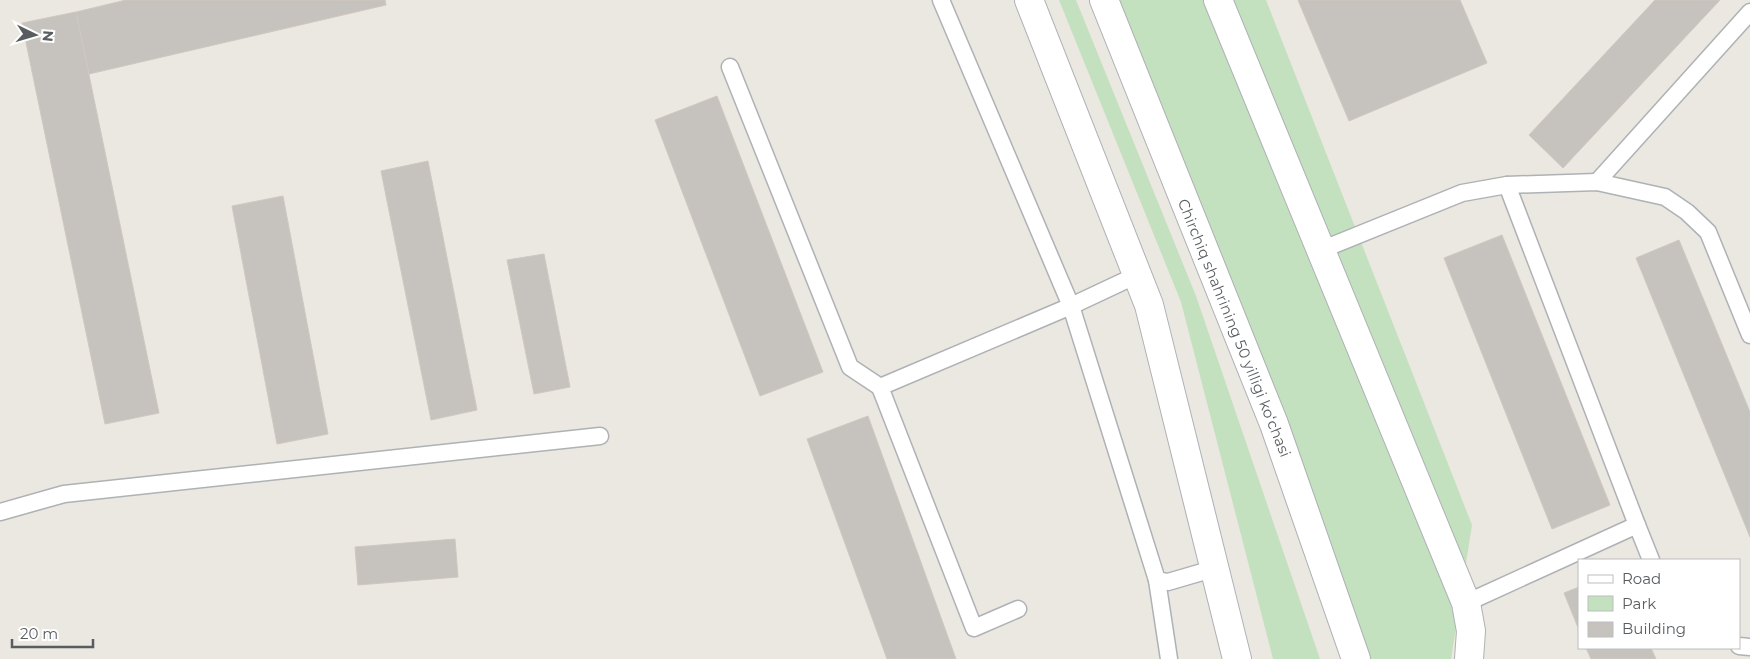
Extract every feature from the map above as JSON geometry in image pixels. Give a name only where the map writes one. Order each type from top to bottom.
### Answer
[{"type":"main road","points":[[1029,0],[1149,305],[1216,568],[1237,659]]},
{"type":"main road","name":"Chirchiq shahrining 50 yilligi koʻchasi","points":[[1104,0],[1274,424],[1356,659]]},
{"type":"main road","points":[[1218,0],[1466,603],[1471,631],[1469,659]]},
{"type":"lane","points":[[941,0],[1071,306],[1157,580],[1169,659]]},
{"type":"lane","points":[[1597,182],[1750,12]]},
{"type":"lane","points":[[730,67],[850,366],[880,387],[974,628],[1018,609]]},
{"type":"lane","points":[[1321,250],[1462,193],[1507,185],[1597,182],[1665,197],[1708,232],[1750,335]]},
{"type":"lane","points":[[1507,185],[1651,559]]},
{"type":"lane","points":[[880,387],[1071,306],[1137,275]]},
{"type":"lane","points":[[0,512],[64,494],[600,436]]},
{"type":"lane","points":[[1466,603],[1637,524]]},
{"type":"lane","points":[[1157,580],[1168,582],[1216,568]]},
{"type":"green space","points":[[1059,0],[1076,0],[1196,296],[1320,659],[1273,659],[1181,302]]},
{"type":"green space","points":[[1112,0],[1266,0],[1472,525],[1451,659],[1369,659]]},
{"type":"building","points":[[126,0],[385,0],[386,5],[89,74],[76,12]]},
{"type":"building","points":[[1298,0],[1460,0],[1487,63],[1349,121]]},
{"type":"building","points":[[1655,0],[1720,0],[1563,168],[1529,135]]},
{"type":"building","points":[[76,12],[159,413],[105,424],[22,23]]},
{"type":"building","points":[[717,96],[823,372],[760,396],[655,120]]},
{"type":"building","points":[[428,161],[477,410],[431,420],[381,171]]},
{"type":"building","points":[[283,196],[328,434],[277,444],[232,206]]},
{"type":"building","points":[[1502,235],[1610,505],[1552,529],[1444,258]]},
{"type":"building","points":[[1679,240],[1750,412],[1750,537],[1636,258]]},
{"type":"building","points":[[544,254],[570,387],[534,394],[507,260]]},
{"type":"building","points":[[868,416],[956,659],[887,659],[807,439]]},
{"type":"building","points":[[455,539],[458,577],[358,585],[355,547]]},
{"type":"building","points":[[1578,587],[1578,628],[1564,593]]},
{"type":"building","points":[[1586,649],[1651,649],[1656,659],[1591,659]]}]
